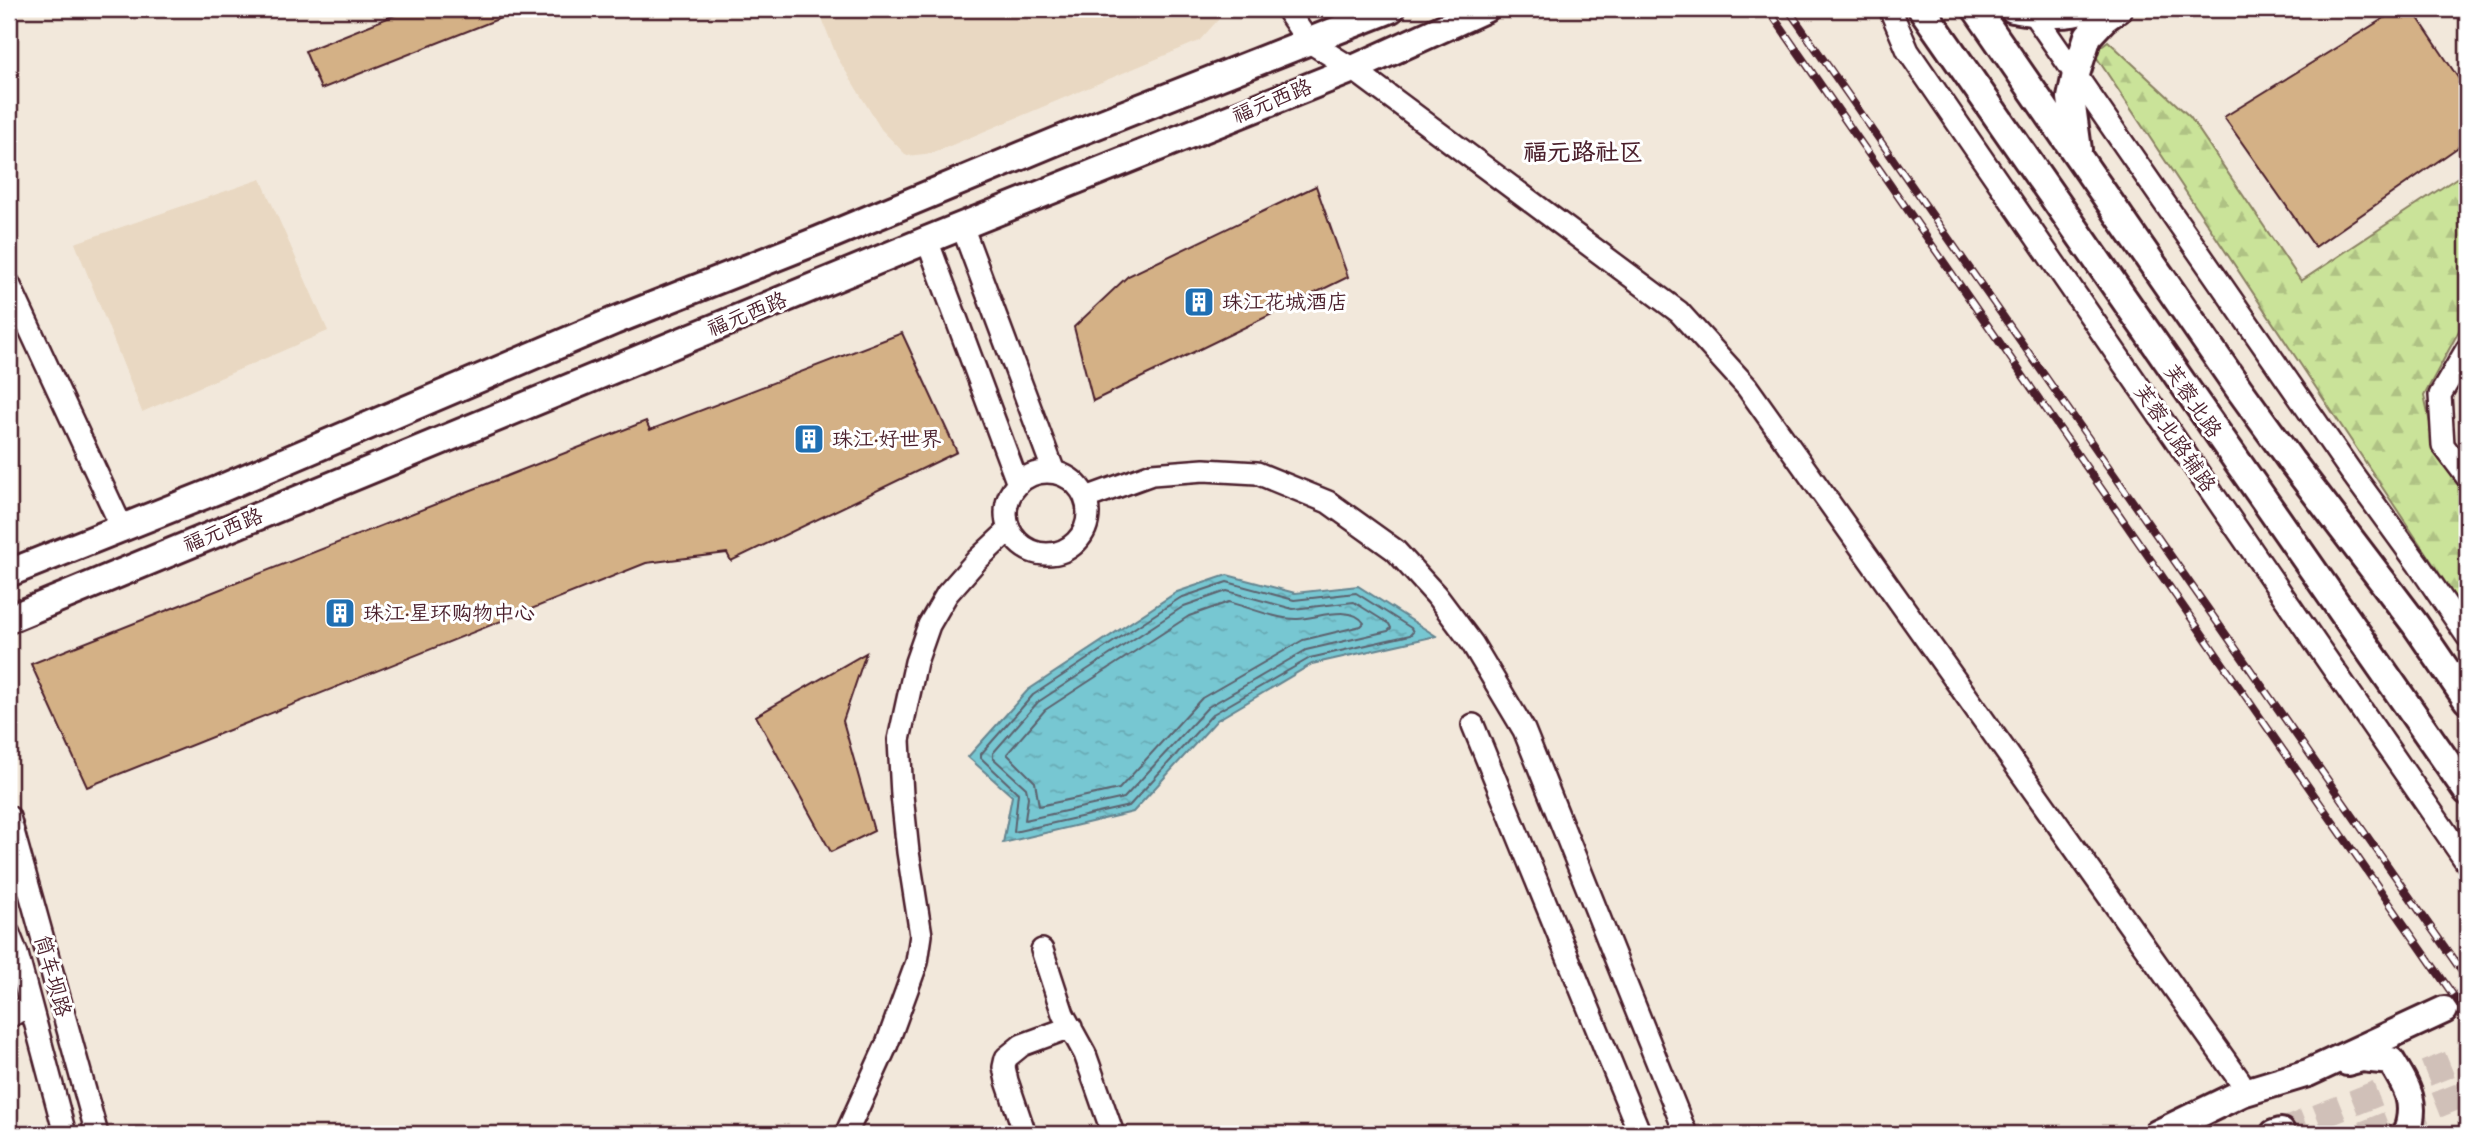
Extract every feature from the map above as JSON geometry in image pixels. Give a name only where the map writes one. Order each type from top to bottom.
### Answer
[{"type":"main road","name":"福元西路","points":[[9,573],[123,530],[614,321],[1391,9]]},
{"type":"main road","name":"福元西路","points":[[11,621],[927,240],[1353,69],[1485,9]]},
{"type":"main road","name":"芙蓉北路","points":[[1922,9],[2467,791]]},
{"type":"main road","points":[[1976,9],[2291,461],[2415,624],[2467,700]]},
{"type":"main road","points":[[2025,10],[2066,14],[2087,9]]},
{"type":"main road","points":[[2080,158],[2071,98],[2076,74],[2088,36],[2118,9]]},
{"type":"main road","points":[[2308,1073],[2444,1010]]},
{"type":"main road","points":[[2157,1134],[2242,1093],[2362,1058],[2391,1061],[2409,1090],[2411,1122],[2406,1134]]},
{"type":"street","points":[[1286,9],[1308,41],[1353,69],[1679,312],[1746,387],[2240,1081],[2242,1093]]},
{"type":"street","name":"芙蓉北路辅路","points":[[1890,9],[1908,51],[2467,863]]},
{"type":"street","points":[[2025,10],[2076,74],[2467,636]]},
{"type":"street","points":[[962,226],[1054,472]]},
{"type":"street","points":[[927,240],[1018,484]]},
{"type":"street","points":[[9,284],[123,530]]},
{"type":"street","points":[[2467,349],[2440,395],[2443,445],[2467,477]]},
{"type":"street","points":[[1086,498],[1152,474],[1204,470],[1257,473],[1328,502],[1395,550],[1436,595],[1472,643],[1524,730],[1685,1134]]},
{"type":"street","points":[[1054,472],[1068,477],[1079,486],[1086,498],[1089,514],[1086,529],[1077,543],[1048,555],[1032,551],[1019,543],[1009,530],[1006,514],[1009,498],[1018,484],[1028,476],[1054,472]]},
{"type":"street","points":[[846,1134],[887,1044],[917,962],[921,934],[904,818],[899,740],[916,662],[929,625],[947,594],[977,559],[1009,530]]},
{"type":"street","points":[[1473,725],[1640,1134]]},
{"type":"street","name":"筒车坝路","points":[[9,817],[14,855],[97,1134]]},
{"type":"street","points":[[9,934],[17,954],[65,1134]]},
{"type":"street","points":[[1042,950],[1063,1014],[1085,1054],[1113,1134]]},
{"type":"street","points":[[9,1017],[30,1004]]},
{"type":"street","points":[[1025,1134],[1007,1082],[1004,1067],[1006,1058],[1022,1045],[1072,1027]]},
{"type":"shaded area","points":[[818,9],[1222,9],[1218,20],[1199,41],[933,153],[907,156],[881,129],[837,57]]},
{"type":"shaded area","points":[[261,179],[328,331],[142,412],[75,243]]},
{"type":"green space","points":[[2108,41],[2190,117],[2301,281],[2467,171],[2467,316],[2424,396],[2436,450],[2467,492],[2467,615],[2093,52]]},
{"type":"water","points":[[1227,575],[1295,593],[1358,586],[1436,636],[1312,664],[1217,720],[1133,812],[1003,843],[1012,796],[968,757],[1028,690],[1177,592]]},
{"type":"building","points":[[410,9],[521,10],[321,89],[305,51]]},
{"type":"building","points":[[2399,9],[2412,9],[2467,91],[2467,141],[2315,247],[2224,117]]},
{"type":"building","name":"珠江花城酒店","points":[[1316,186],[1348,277],[1093,401],[1074,327],[1128,276]]},
{"type":"building","name":"珠江·星环购物中心","points":[[902,333],[957,452],[731,561],[727,553],[646,563],[87,787],[31,664],[646,421],[650,430]]},
{"type":"building","points":[[866,653],[843,721],[874,831],[831,852],[756,716]]},
{"type":"tunnel","points":[[2444,1010],[2467,999]]},
{"type":"tunnel","points":[[2281,1132],[2467,1057]]},
{"type":"tunnel","points":[[2364,1134],[2467,1093]]},
{"type":"railway","points":[[1768,9],[2467,1015]]},
{"type":"railway","points":[[1788,9],[2467,979]]},
{"type":"place","name":"珠江花城酒店","points":[[1199,302]]},
{"type":"place","name":"珠江·好世界","points":[[809,439]]},
{"type":"place","name":"珠江·星环购物中心","points":[[340,613]]},
{"type":"district","name":"福元路社区","points":[[1583,152]]}]
